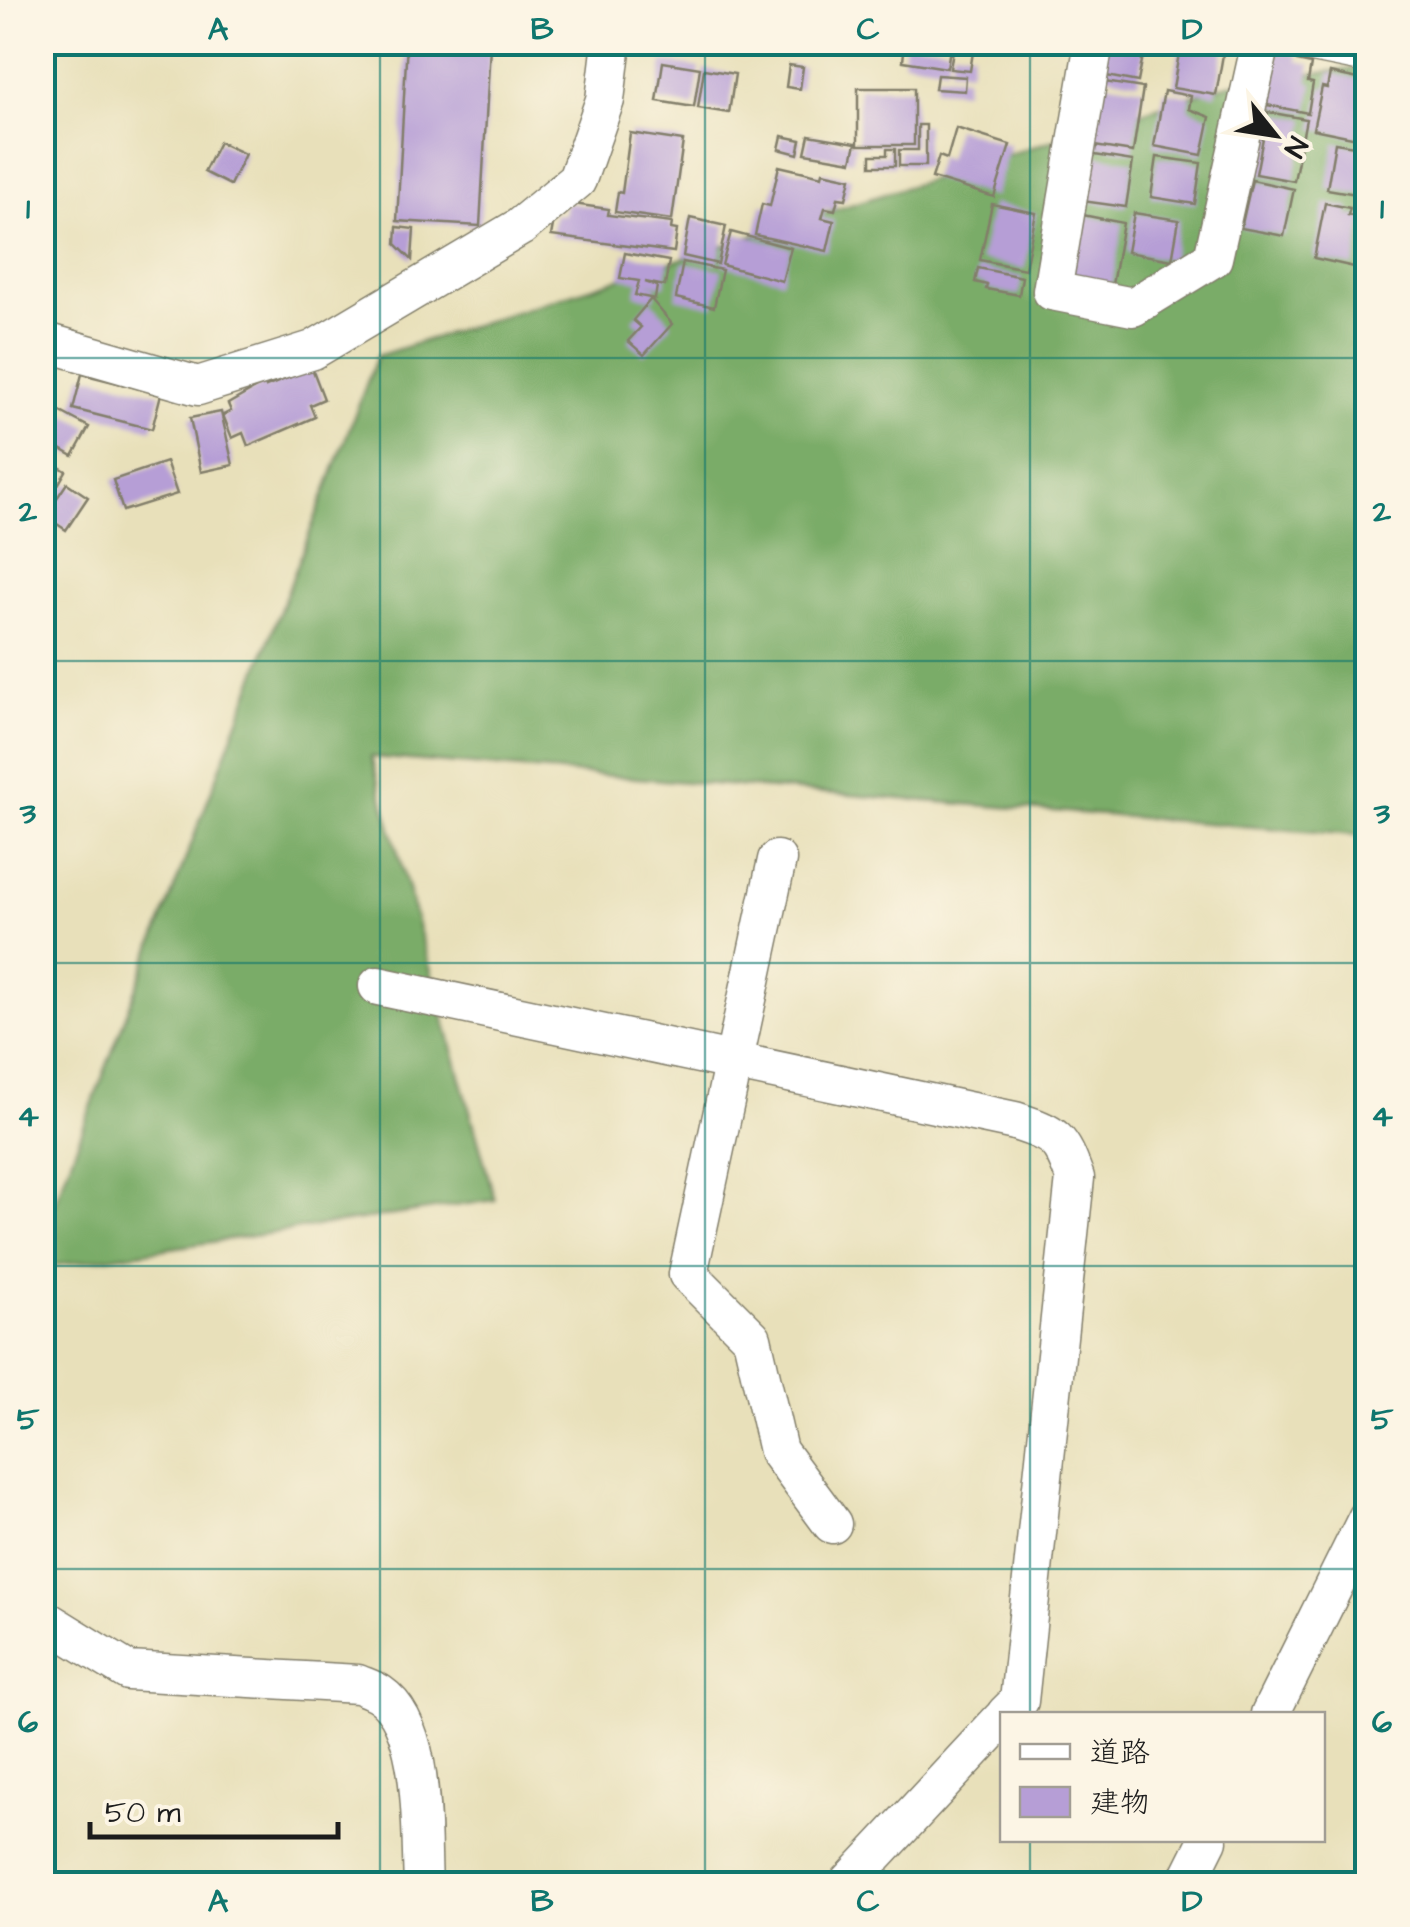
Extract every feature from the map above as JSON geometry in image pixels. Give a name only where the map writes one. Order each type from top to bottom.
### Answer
[{"type":"street","points":[[42,341],[198,386],[312,350],[520,227],[577,180],[605,100],[612,42]]},
{"type":"street","points":[[1094,42],[1052,291],[1134,307],[1213,258],[1261,42]]},
{"type":"street","points":[[1308,42],[1368,54]]},
{"type":"street","points":[[777,860],[688,1274],[752,1338],[778,1451],[832,1524]]},
{"type":"street","points":[[378,986],[1015,1121],[1045,1131],[1063,1145],[1075,1178],[1020,1700],[1009,1712]]},
{"type":"street","points":[[1271,1712],[1368,1518]]},
{"type":"street","points":[[42,1618],[128,1671],[358,1684],[382,1695],[401,1720],[416,1762],[423,1884]]},
{"type":"street","points":[[848,1884],[1000,1721]]},
{"type":"street","points":[[1186,1884],[1207,1842]]},
{"type":"green space","points":[[1367,67],[1367,836],[371,757],[495,1200],[43,1267],[42,1236],[377,356],[1229,84]]},
{"type":"building","points":[[407,42],[490,46],[480,226],[397,221]]},
{"type":"building","points":[[905,42],[950,48],[947,68],[903,61]]},
{"type":"building","points":[[1102,42],[1144,50],[1138,82],[1096,74]]},
{"type":"building","points":[[1181,42],[1225,43],[1216,95],[1173,88]]},
{"type":"building","points":[[953,50],[973,52],[970,71],[950,69]]},
{"type":"building","points":[[1276,51],[1298,55],[1297,61],[1311,64],[1308,82],[1313,83],[1308,113],[1267,105]]},
{"type":"building","points":[[663,62],[700,68],[694,107],[657,101]]},
{"type":"building","points":[[789,65],[803,67],[800,89],[786,87]]},
{"type":"building","points":[[704,69],[735,74],[729,113],[698,108]]},
{"type":"building","points":[[1330,73],[1368,81],[1357,138],[1313,129],[1322,87],[1327,88]]},
{"type":"building","points":[[937,75],[966,77],[965,91],[935,89]]},
{"type":"building","points":[[1098,81],[1143,88],[1133,152],[1088,145]]},
{"type":"building","points":[[858,88],[914,88],[914,145],[858,145]]},
{"type":"building","points":[[1164,91],[1191,96],[1189,109],[1210,117],[1202,155],[1154,146]]},
{"type":"building","points":[[1268,112],[1306,119],[1294,181],[1256,174]]},
{"type":"building","points":[[918,125],[926,125],[926,166],[899,166],[899,150],[918,150]]},
{"type":"building","points":[[956,128],[1010,145],[994,197],[932,178],[939,156],[947,159]]},
{"type":"building","points":[[630,133],[683,141],[672,220],[615,212],[618,192],[622,193]]},
{"type":"building","points":[[809,135],[856,143],[852,161],[805,153]]},
{"type":"building","points":[[782,136],[801,140],[798,154],[779,149]]},
{"type":"building","points":[[219,142],[245,154],[230,185],[204,172]]},
{"type":"building","points":[[1335,143],[1368,148],[1368,196],[1327,189]]},
{"type":"building","points":[[887,149],[895,149],[895,166],[871,166],[871,155],[887,155]]},
{"type":"building","points":[[1082,153],[1133,161],[1126,207],[1075,200]]},
{"type":"building","points":[[1157,157],[1201,163],[1195,204],[1151,197]]},
{"type":"building","points":[[779,166],[851,178],[846,199],[838,198],[835,210],[825,208],[822,218],[834,221],[827,251],[755,235],[762,204],[770,206]]},
{"type":"building","points":[[1252,180],[1294,189],[1284,236],[1241,228]]},
{"type":"building","points":[[566,203],[609,209],[608,215],[672,223],[671,229],[677,230],[674,252],[551,236],[555,214],[564,215]]},
{"type":"building","points":[[1325,203],[1350,208],[1348,215],[1364,218],[1354,267],[1314,258]]},
{"type":"building","points":[[992,204],[1036,213],[1025,269],[980,260]]},
{"type":"building","points":[[1068,212],[1123,223],[1112,285],[1060,275]]},
{"type":"building","points":[[1134,213],[1179,220],[1172,260],[1127,252]]},
{"type":"building","points":[[690,218],[726,226],[718,264],[683,256]]},
{"type":"building","points":[[397,227],[414,229],[412,260],[396,244]]},
{"type":"building","points":[[731,232],[791,248],[782,281],[722,265]]},
{"type":"building","points":[[625,253],[669,261],[665,286],[645,282],[657,286],[655,299],[635,295],[639,281],[620,278]]},
{"type":"building","points":[[683,262],[722,270],[714,307],[676,298]]},
{"type":"building","points":[[978,268],[1022,277],[1019,295],[986,289],[987,285],[975,282]]},
{"type":"building","points":[[651,299],[672,324],[644,355],[628,341],[641,327],[633,320]]},
{"type":"building","points":[[312,368],[324,399],[310,405],[315,417],[248,446],[243,433],[232,438],[223,415],[231,411],[228,404],[265,383],[266,387]]},
{"type":"building","points":[[82,374],[161,394],[152,429],[73,409]]},
{"type":"building","points":[[42,402],[89,427],[73,456],[59,448],[51,462],[66,471],[42,513]]},
{"type":"building","points":[[221,412],[233,465],[201,472],[190,418]]},
{"type":"building","points":[[166,462],[177,494],[123,511],[113,480]]},
{"type":"building","points":[[67,483],[88,497],[66,530],[45,516]]}]
